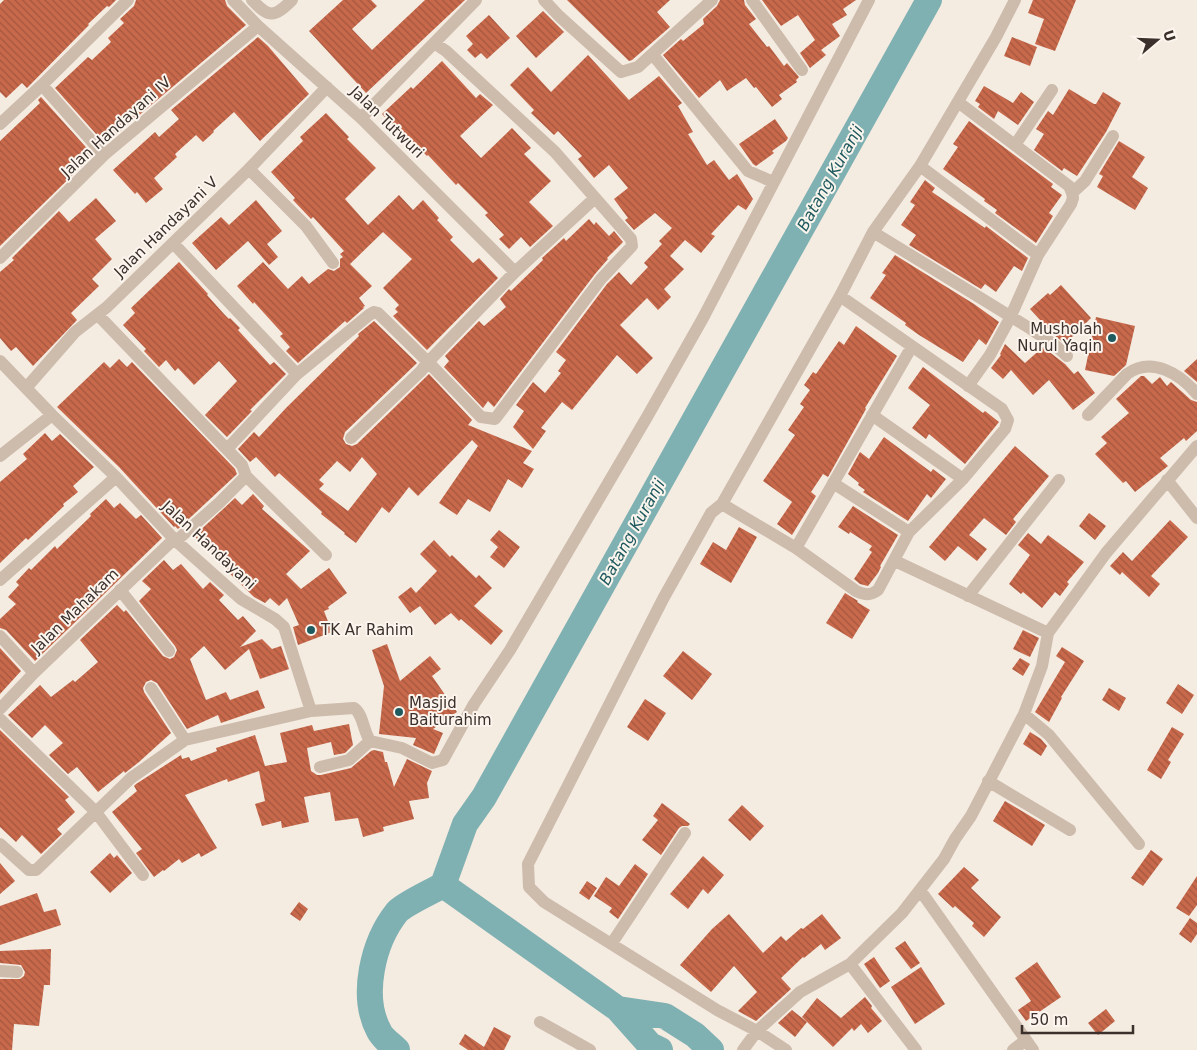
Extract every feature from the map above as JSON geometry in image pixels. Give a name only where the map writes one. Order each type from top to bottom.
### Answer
[{"type":"street","points":[[0,124],[128,0]]},
{"type":"street","name":"Jalan Tutwuri","points":[[233,0],[258,26],[361,118],[515,272]]},
{"type":"street","points":[[252,0],[268,14],[273,14],[281,11],[292,0]]},
{"type":"street","points":[[361,118],[476,0]]},
{"type":"street","points":[[544,0],[621,72],[638,67],[712,0]]},
{"type":"street","points":[[752,0],[802,70]]},
{"type":"street","points":[[0,844],[29,870],[36,870],[131,778],[185,740],[311,711],[354,708],[361,716],[364,730],[370,740],[402,748],[432,763],[443,760],[474,704],[510,650],[703,318],[869,0]]},
{"type":"street","points":[[786,1050],[757,1031],[717,1010],[544,902],[529,887],[528,864],[663,599],[711,513],[722,504],[840,296],[873,232],[920,166],[996,37],[1015,0]]},
{"type":"street","name":"Jalan Handayani IV","points":[[0,258],[104,155],[258,26]]},
{"type":"street","points":[[226,449],[297,374],[374,312],[378,313],[428,362],[481,417],[492,419],[498,417],[601,279],[632,246],[631,238],[555,152],[446,51],[434,43]]},
{"type":"street","points":[[653,55],[748,171],[773,182]]},
{"type":"street","points":[[42,85],[104,155]]},
{"type":"street","name":"Jalan Handayani V","points":[[26,388],[74,332],[98,315],[173,243],[249,169],[327,87]]},
{"type":"street","points":[[1015,145],[1052,90]]},
{"type":"street","points":[[958,102],[1069,186],[1073,198],[1038,255],[1010,318],[990,355],[968,386]]},
{"type":"street","points":[[1072,193],[1085,181],[1113,136]]},
{"type":"street","points":[[920,166],[1038,255]]},
{"type":"street","points":[[249,169],[306,226],[333,264]]},
{"type":"street","points":[[351,438],[421,371],[515,272],[595,198]]},
{"type":"street","points":[[873,232],[1056,346],[1067,356]]},
{"type":"street","points":[[173,243],[297,374]]},
{"type":"street","points":[[722,504],[796,548],[856,591],[864,595],[874,593],[878,590],[895,561],[909,532],[963,479],[1005,430],[1008,420],[1002,409],[840,296]]},
{"type":"street","points":[[98,315],[242,465],[246,476],[326,555]]},
{"type":"street","points":[[796,548],[912,348]]},
{"type":"street","name":"Jalan Handayani","points":[[0,361],[116,477],[175,540],[241,599],[275,620],[284,628],[311,711]]},
{"type":"street","points":[[1088,415],[1127,374],[1144,366],[1153,366],[1185,380],[1197,394]]},
{"type":"street","points":[[0,456],[52,415]]},
{"type":"street","points":[[872,415],[963,479]]},
{"type":"street","points":[[744,1048],[757,1031],[800,992],[850,964],[902,913],[944,859],[971,816],[1024,714],[1042,666],[1048,633],[1106,553],[1197,446]]},
{"type":"street","name":"Jalan Mahakam","points":[[0,709],[34,672],[120,590],[219,503],[246,476]]},
{"type":"street","points":[[0,580],[116,477]]},
{"type":"street","points":[[968,596],[1059,480]]},
{"type":"street","points":[[1167,480],[1197,518]]},
{"type":"street","points":[[833,483],[909,532]]},
{"type":"street","points":[[895,561],[1048,633]]},
{"type":"street","points":[[120,590],[169,651]]},
{"type":"street","points":[[0,636],[34,672]]},
{"type":"street","points":[[151,688],[185,740]]},
{"type":"street","points":[[1024,714],[1048,735],[1139,844]]},
{"type":"street","points":[[0,719],[96,811],[143,875]]},
{"type":"street","points":[[320,767],[349,760],[370,740]]},
{"type":"street","points":[[988,781],[1070,830]]},
{"type":"street","points":[[612,943],[685,833]]},
{"type":"street","points":[[920,890],[1029,1045],[1014,1050]]},
{"type":"street","points":[[850,964],[916,1050]]},
{"type":"street","points":[[0,971],[17,972]]},
{"type":"street","points":[[540,1022],[590,1050]]},
{"type":"building","points":[[4,0],[116,0],[88,24],[27,88],[22,83],[6,98],[0,92],[0,4]]},
{"type":"building","points":[[136,0],[225,0],[227,6],[246,25],[105,144],[55,88],[88,57],[92,60],[111,42],[108,38],[124,23],[120,19],[134,6]]},
{"type":"building","points":[[343,0],[371,0],[377,6],[352,29],[372,50],[425,0],[465,0],[366,93],[309,31]]},
{"type":"building","points":[[567,0],[670,0],[657,12],[670,27],[629,61]]},
{"type":"building","points":[[720,0],[744,0],[745,5],[756,19],[749,24],[784,66],[787,63],[799,77],[796,80],[797,82],[779,95],[782,99],[772,107],[746,78],[727,91],[720,80],[699,98],[663,55],[681,39],[683,41],[704,24],[703,19],[717,6]]},
{"type":"building","points":[[762,0],[856,0],[843,9],[847,15],[832,24],[840,36],[821,50],[826,55],[810,68],[800,53],[815,40],[798,15],[781,26]]},
{"type":"building","points":[[1033,0],[1076,0],[1055,51],[1035,44],[1044,19],[1028,13]]},
{"type":"building","points":[[543,11],[564,32],[536,58],[516,36]]},
{"type":"building","points":[[489,15],[510,38],[487,59],[481,53],[475,58],[467,50],[473,44],[466,36]]},
{"type":"building","points":[[258,37],[309,94],[260,141],[234,112],[203,142],[196,135],[175,154],[177,157],[154,178],[163,189],[146,203],[113,170],[155,132],[159,137],[179,119],[171,110]]},
{"type":"building","points":[[1012,37],[1037,47],[1030,66],[1004,56]]},
{"type":"building","points":[[588,55],[629,100],[659,76],[682,103],[678,106],[693,132],[688,134],[707,165],[714,160],[729,180],[737,174],[753,199],[746,210],[738,205],[711,234],[715,236],[701,253],[685,240],[670,256],[684,269],[664,289],[671,297],[658,310],[647,298],[620,325],[653,358],[637,374],[617,355],[572,410],[562,402],[541,428],[546,431],[533,449],[513,427],[524,411],[516,405],[533,382],[545,393],[561,373],[558,371],[566,360],[556,352],[607,284],[619,272],[631,285],[648,267],[644,263],[662,244],[659,241],[672,228],[655,213],[634,230],[625,220],[628,218],[614,199],[628,188],[609,165],[594,178],[578,159],[582,156],[558,131],[554,135],[531,113],[534,110],[510,85],[528,67],[551,92]]},
{"type":"building","points":[[442,61],[476,98],[480,94],[493,105],[460,136],[481,158],[512,128],[531,148],[524,154],[551,181],[529,202],[553,226],[530,247],[521,237],[509,249],[499,239],[504,235],[485,215],[488,213],[458,183],[456,185],[406,135],[404,137],[382,114],[411,87],[413,89]]},
{"type":"building","points":[[984,86],[1013,103],[1021,92],[1034,102],[1018,125],[998,111],[994,119],[978,107],[980,104],[975,101]]},
{"type":"building","points":[[1069,89],[1094,104],[1096,104],[1103,92],[1121,103],[1106,132],[1077,176],[1064,168],[1062,171],[1034,150],[1044,134],[1036,129],[1048,111],[1053,115]]},
{"type":"building","points":[[41,97],[93,155],[0,246],[0,141],[40,103],[38,100]]},
{"type":"building","points":[[326,113],[349,137],[347,139],[376,168],[345,199],[368,225],[399,195],[413,210],[423,200],[439,218],[437,220],[453,237],[450,240],[473,263],[479,258],[498,278],[427,350],[393,316],[398,312],[395,309],[399,305],[383,288],[412,259],[383,232],[350,264],[372,286],[359,298],[365,306],[364,308],[347,323],[345,321],[298,363],[286,351],[290,347],[280,336],[283,334],[237,286],[263,262],[288,289],[302,276],[309,284],[328,269],[334,271],[340,267],[340,259],[343,257],[340,254],[344,251],[313,217],[311,219],[293,200],[295,198],[271,172],[303,141],[300,137]]},
{"type":"building","points":[[775,119],[788,138],[772,151],[774,153],[756,166],[739,144]]},
{"type":"building","points":[[969,121],[1053,184],[1051,187],[1062,195],[1049,213],[1053,216],[1036,243],[995,213],[997,210],[984,201],[985,199],[943,169],[958,147],[953,144]]},
{"type":"building","points":[[1119,141],[1145,157],[1132,177],[1148,188],[1135,210],[1097,187],[1103,176],[1099,174]]},
{"type":"building","points":[[925,180],[935,188],[932,192],[985,228],[986,226],[1028,258],[1022,271],[1014,266],[996,292],[985,284],[981,289],[909,245],[916,235],[901,225],[915,205],[910,202]]},
{"type":"building","points":[[96,198],[116,221],[95,239],[112,259],[92,279],[99,286],[71,313],[77,320],[33,366],[16,347],[11,351],[0,338],[0,272],[14,260],[12,258],[59,211],[69,222]]},
{"type":"building","points":[[256,200],[282,231],[267,244],[278,257],[269,265],[248,241],[216,270],[192,243],[221,217],[229,225]]},
{"type":"building","points":[[589,219],[594,225],[596,222],[609,236],[614,231],[623,242],[607,258],[494,407],[488,401],[483,408],[444,367],[449,361],[445,356],[479,321],[484,326],[506,307],[500,299],[509,289],[511,291],[543,260],[542,258],[564,238],[566,241]]},
{"type":"building","points":[[895,255],[974,304],[999,322],[986,345],[979,339],[963,362],[919,335],[905,325],[906,323],[870,298],[886,275],[882,273]]},
{"type":"building","points":[[179,262],[224,314],[240,328],[238,330],[270,365],[274,362],[286,374],[250,410],[252,411],[227,437],[205,415],[237,381],[219,361],[194,385],[178,368],[175,371],[166,360],[159,367],[144,351],[146,349],[123,325],[135,313],[131,308]]},
{"type":"building","points":[[1061,285],[1091,318],[1065,344],[1030,309],[1048,293],[1050,295]]},
{"type":"building","name":"Musholah Nurul Yaqin","points":[[1096,317],[1135,326],[1126,365],[1114,376],[1085,370]]},
{"type":"building","points":[[374,321],[417,363],[345,432],[343,439],[346,444],[352,446],[357,444],[429,374],[472,420],[468,425],[532,451],[523,463],[534,469],[522,488],[508,479],[490,512],[468,499],[457,515],[439,503],[478,446],[472,440],[418,496],[409,487],[389,513],[382,507],[356,543],[321,514],[322,512],[279,473],[275,477],[256,457],[250,462],[238,449],[254,432],[259,437],[359,336],[358,334]],"holes":[[[362,457],[377,474],[348,511],[319,489],[324,484],[319,480],[337,461],[350,472]]]},
{"type":"building","points":[[856,326],[897,356],[865,408],[828,477],[823,474],[811,492],[816,496],[792,535],[777,524],[792,502],[763,481],[795,435],[788,430],[804,407],[800,404],[810,390],[804,385],[813,372],[816,374],[839,341],[844,345]]},
{"type":"building","points":[[1005,344],[1025,363],[1043,347],[1065,364],[1074,374],[1078,371],[1095,393],[1073,410],[1049,380],[1033,395],[1011,370],[1003,379],[991,368],[1001,355]]},
{"type":"building","points":[[119,359],[127,367],[132,362],[235,469],[237,474],[178,529],[174,527],[119,467],[57,407],[104,362],[110,368]]},
{"type":"building","points":[[1197,359],[1197,382],[1184,371]]},
{"type":"building","points":[[923,367],[983,413],[985,411],[999,422],[965,464],[929,434],[926,439],[912,428],[930,405],[908,388]]},
{"type":"building","points":[[1141,376],[1144,376],[1152,384],[1160,377],[1167,386],[1171,382],[1191,400],[1197,402],[1197,431],[1186,441],[1184,438],[1160,458],[1168,466],[1135,492],[1126,481],[1123,483],[1095,454],[1107,443],[1101,437],[1129,413],[1116,399]]},
{"type":"building","points":[[45,433],[52,441],[60,434],[94,467],[73,486],[78,492],[63,504],[64,506],[28,540],[26,538],[0,563],[0,482],[27,459],[23,454]]},
{"type":"building","points":[[884,437],[931,472],[933,469],[946,479],[931,498],[927,494],[908,521],[863,492],[865,490],[848,474],[860,452],[869,459]]},
{"type":"building","points":[[1015,446],[1049,476],[1013,519],[1016,522],[1006,535],[984,518],[969,535],[987,549],[977,561],[958,546],[945,561],[929,547]]},
{"type":"building","points":[[253,494],[264,506],[262,509],[310,551],[286,574],[301,589],[329,568],[347,593],[328,607],[329,609],[324,611],[332,632],[298,645],[293,627],[299,625],[287,598],[279,606],[270,598],[265,603],[254,597],[194,536],[235,498],[242,505]]},
{"type":"building","points":[[106,499],[114,508],[120,503],[136,519],[141,515],[162,538],[35,661],[6,630],[0,628],[0,619],[16,604],[8,597],[19,585],[16,582],[29,568],[31,570],[55,546],[57,549]]},
{"type":"building","points":[[853,506],[898,535],[878,573],[868,586],[860,584],[854,579],[872,552],[869,550],[872,546],[838,527]]},
{"type":"building","points":[[1089,513],[1106,526],[1095,540],[1079,526]]},
{"type":"building","points":[[1170,520],[1188,537],[1151,576],[1160,584],[1149,597],[1122,572],[1120,575],[1110,566],[1123,552],[1132,561]]},
{"type":"building","points":[[739,527],[757,537],[731,583],[700,564],[713,542],[726,550]]},
{"type":"building","points":[[499,530],[520,547],[504,568],[490,557],[498,547],[490,540]]},
{"type":"building","points":[[1028,533],[1041,544],[1048,535],[1084,562],[1067,582],[1069,584],[1060,596],[1055,592],[1042,608],[1023,592],[1021,594],[1009,584],[1030,555],[1018,545]]},
{"type":"building","points":[[434,540],[450,557],[452,555],[476,578],[479,575],[492,588],[474,606],[503,631],[491,645],[461,619],[459,621],[451,613],[435,625],[420,606],[410,613],[398,597],[411,587],[416,593],[437,571],[420,554]]},
{"type":"building","points":[[164,560],[173,570],[181,564],[203,589],[210,582],[224,595],[219,600],[238,620],[243,616],[256,631],[240,647],[262,639],[272,649],[281,646],[289,669],[260,679],[249,649],[225,670],[204,646],[190,659],[206,700],[226,692],[230,700],[258,690],[265,708],[221,723],[218,715],[187,729],[157,683],[151,680],[146,682],[143,688],[144,692],[171,733],[139,762],[125,773],[124,771],[98,792],[77,767],[68,774],[49,755],[63,743],[45,725],[32,738],[8,715],[40,685],[51,697],[73,680],[75,682],[98,662],[80,640],[117,605],[124,612],[126,610],[163,656],[170,659],[174,657],[177,650],[175,646],[139,601],[151,589],[142,581]]},
{"type":"building","points":[[845,593],[870,610],[852,639],[826,623]]},
{"type":"building","points":[[1023,630],[1039,638],[1030,657],[1013,649]]},
{"type":"building","points":[[387,644],[400,681],[430,656],[441,669],[432,676],[457,712],[433,729],[443,733],[434,754],[413,745],[416,738],[379,734],[384,686],[372,650]]},
{"type":"building","points":[[1062,647],[1084,661],[1061,697],[1049,722],[1035,712],[1065,662],[1056,656]]},
{"type":"building","points":[[0,648],[21,671],[0,694]]},
{"type":"building","points":[[683,651],[712,674],[692,700],[663,676]]},
{"type":"building","points":[[1020,658],[1030,664],[1023,676],[1012,669]]},
{"type":"building","points":[[1178,684],[1194,695],[1182,714],[1166,703]]},
{"type":"building","points":[[1109,688],[1126,698],[1119,711],[1102,700]]},
{"type":"building","points":[[645,699],[666,713],[648,741],[627,727]]},
{"type":"building","points":[[349,724],[353,745],[345,753],[334,755],[331,742],[307,748],[311,771],[321,775],[351,768],[374,750],[383,752],[394,787],[407,759],[432,771],[427,783],[429,798],[409,801],[414,819],[383,827],[384,831],[363,837],[358,818],[335,821],[330,792],[304,797],[309,822],[282,828],[281,821],[262,826],[255,804],[265,801],[259,771],[228,782],[227,779],[185,795],[217,848],[201,857],[199,853],[182,863],[179,859],[154,877],[136,853],[142,849],[112,812],[137,791],[134,786],[136,784],[181,755],[182,759],[189,757],[191,761],[217,751],[216,748],[255,735],[265,766],[287,762],[280,733],[312,725],[314,731]]},
{"type":"building","points":[[1172,727],[1184,734],[1168,760],[1171,762],[1161,779],[1147,770]]},
{"type":"building","points":[[0,730],[69,797],[65,800],[75,812],[57,829],[62,834],[41,854],[22,835],[16,842],[0,827]]},
{"type":"building","points":[[1030,732],[1041,739],[1047,746],[1041,756],[1023,744]]},
{"type":"building","points":[[1005,801],[1045,825],[1032,846],[993,821]]},
{"type":"building","points":[[662,803],[690,824],[679,828],[661,855],[642,840],[658,820],[653,816]]},
{"type":"building","points":[[742,805],[764,826],[750,841],[728,820]]},
{"type":"building","points":[[1151,850],[1163,859],[1143,886],[1131,878]]},
{"type":"building","points":[[110,853],[114,858],[117,855],[132,873],[110,893],[90,872]]},
{"type":"building","points":[[703,856],[724,875],[708,894],[703,889],[688,909],[670,894]]},
{"type":"building","points":[[0,863],[15,881],[0,894]]},
{"type":"building","points":[[635,864],[648,874],[618,919],[609,912],[612,908],[594,896],[606,877],[619,886]]},
{"type":"building","points":[[964,867],[979,880],[971,888],[1001,917],[984,937],[972,926],[974,923],[938,894]]},
{"type":"building","points":[[1197,876],[1197,905],[1189,916],[1176,908]]},
{"type":"building","points":[[587,881],[597,888],[589,900],[579,893]]},
{"type":"building","points":[[37,893],[44,912],[56,909],[61,925],[0,945],[0,906]]},
{"type":"building","points":[[299,902],[308,909],[300,921],[290,914]]},
{"type":"building","points":[[729,914],[763,953],[781,936],[786,941],[822,914],[841,938],[825,950],[821,944],[803,957],[781,978],[791,989],[756,1021],[738,1011],[757,992],[734,966],[711,992],[680,965],[712,929]]},
{"type":"building","points":[[1190,918],[1197,923],[1197,934],[1191,943],[1179,934]]},
{"type":"building","points":[[905,941],[920,963],[911,969],[895,948]]},
{"type":"building","points":[[51,949],[50,985],[44,985],[39,1026],[14,1024],[12,1050],[0,1050],[0,979],[20,979],[24,976],[25,972],[21,965],[0,963],[0,951]]},
{"type":"building","points":[[874,957],[890,981],[880,988],[864,964]]},
{"type":"building","points":[[1037,962],[1061,997],[1026,1021],[1018,1010],[1031,1001],[1015,978]]},
{"type":"building","points":[[921,967],[945,1004],[915,1024],[891,987]]},
{"type":"building","points":[[865,997],[882,1021],[868,1033],[861,1024],[854,1031],[852,1028],[833,1047],[802,1017],[817,998],[841,1018]]},
{"type":"building","points":[[1106,1009],[1115,1021],[1098,1035],[1088,1023]]},
{"type":"building","points":[[792,1010],[807,1022],[795,1037],[778,1023]]},
{"type":"building","points":[[494,1027],[511,1036],[504,1050],[468,1050],[459,1044],[465,1034],[484,1047]]},
{"type":"waterway","name":"Batang Kuranji","points":[[397,1050],[380,1034],[373,1017],[370,1002],[372,970],[381,938],[397,912],[443,885],[465,824],[484,797],[929,0]]},
{"type":"waterway","points":[[443,885],[618,1009],[650,1045],[660,1050]]},
{"type":"waterway","points":[[618,1009],[665,1016],[695,1035],[711,1050]]},
{"type":"place","name":"Musholah Nurul Yaqin","points":[[1112,338]]},
{"type":"place","name":"TK Ar Rahim","points":[[311,630]]},
{"type":"place","name":"Masjid Baiturahim","points":[[399,712]]}]
